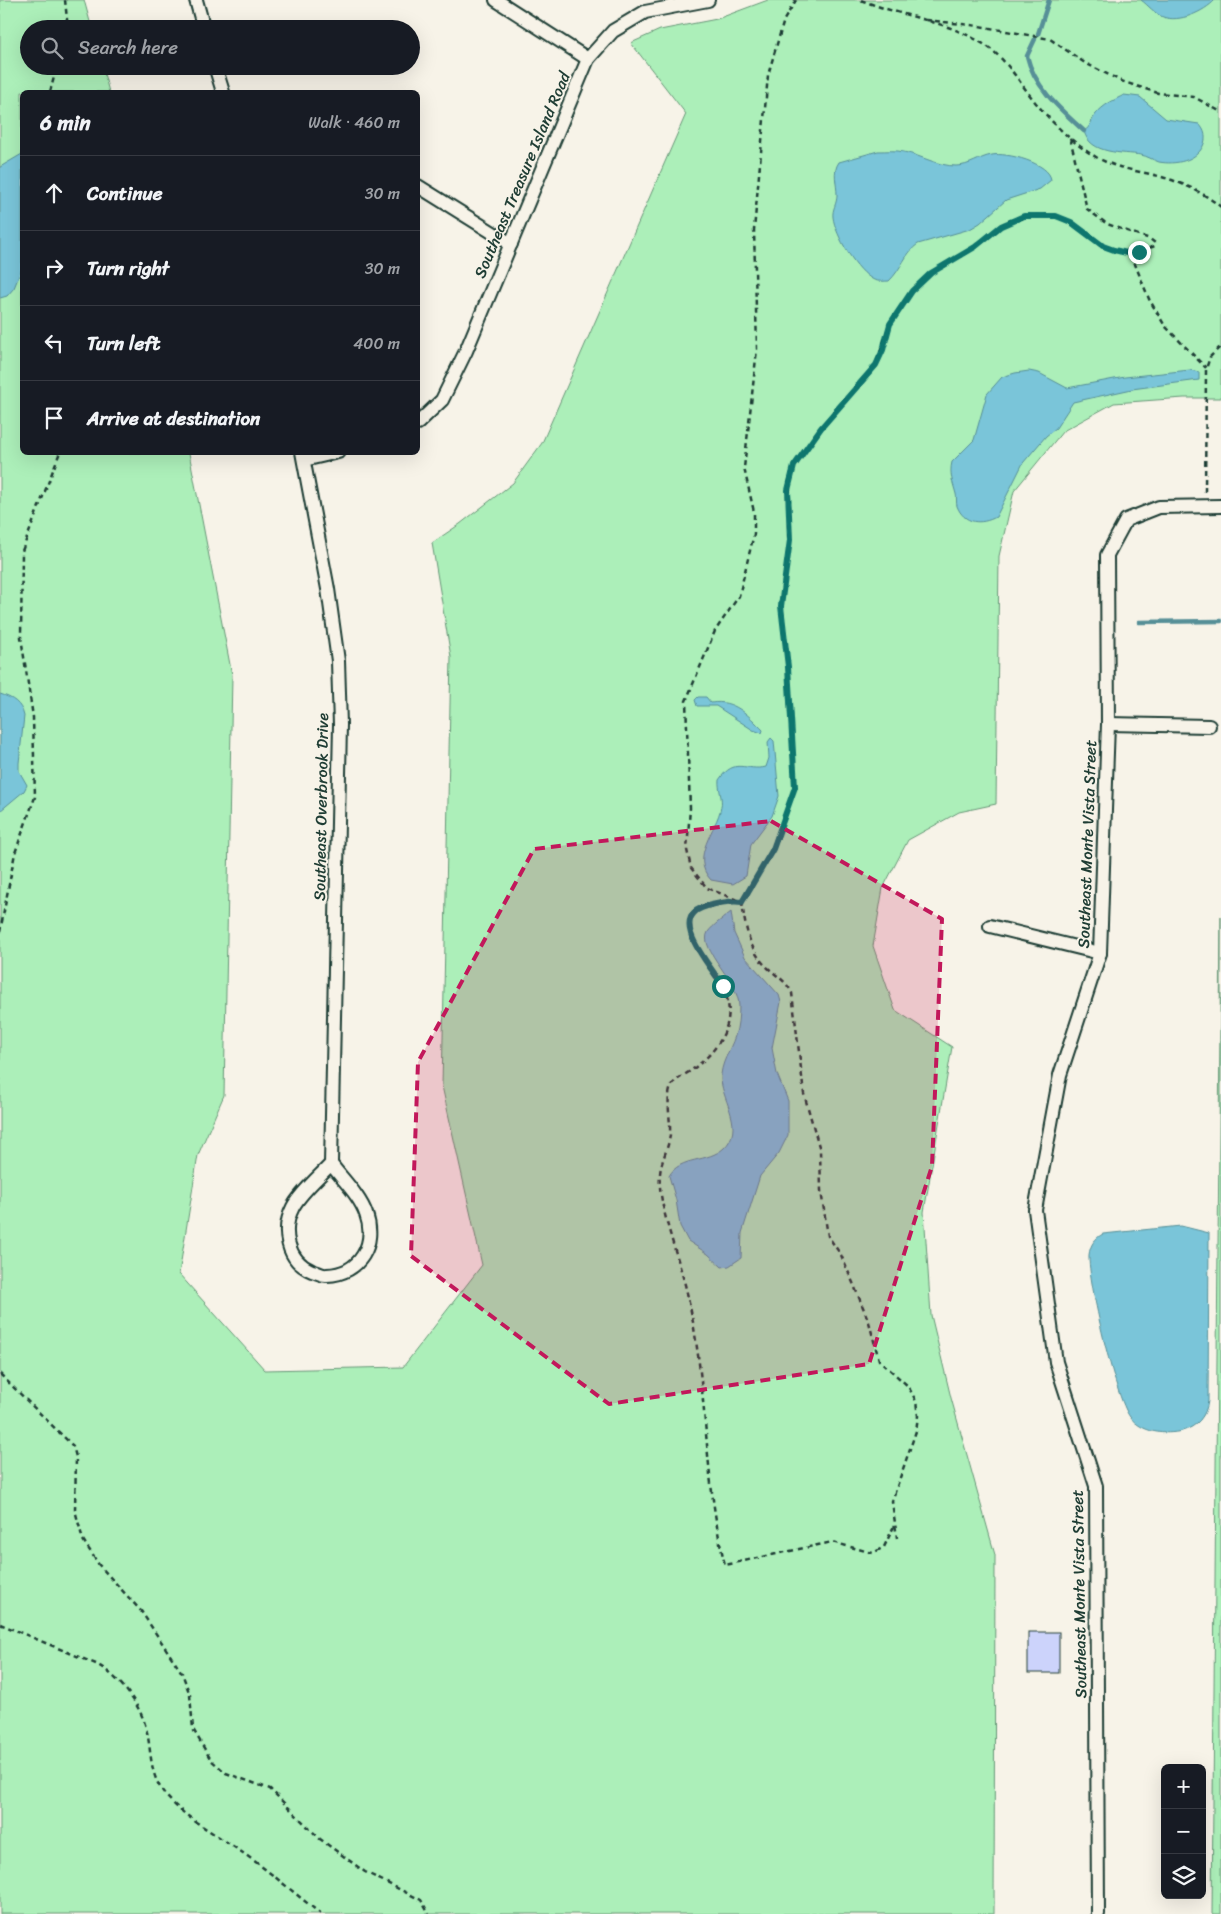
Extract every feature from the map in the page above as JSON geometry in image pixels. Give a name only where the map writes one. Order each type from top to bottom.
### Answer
[{"type":"street","points":[[196,0],[202,20]]},
{"type":"street","points":[[496,0],[588,60]]},
{"type":"street","name":"Southeast Treasure Island Road","points":[[420,422],[442,400],[466,350],[588,60],[613,31],[645,12],[708,0]]},
{"type":"street","points":[[218,75],[222,90]]},
{"type":"street","points":[[420,187],[511,244]]},
{"type":"street","name":"Southeast Overbrook Drive","points":[[303,456],[338,661],[340,724],[331,1164]]},
{"type":"street","points":[[1205,506],[1221,506]]},
{"type":"street","name":"Southeast Monte Vista Street","points":[[1098,1914],[1096,1486],[1056,1362],[1035,1210],[1060,1076],[1100,953],[1108,724],[1106,555],[1126,520],[1159,507],[1205,506]]},
{"type":"street","points":[[1108,724],[1209,726]]},
{"type":"street","points":[[990,926],[1100,953]]},
{"type":"street","points":[[331,1164],[366,1212],[371,1236],[362,1260],[344,1270],[326,1276],[304,1268],[291,1254],[287,1228],[294,1206],[331,1164]]},
{"type":"path","points":[[65,0],[67,20]]},
{"type":"path","points":[[742,902],[735,901],[707,888],[700,882],[691,868],[688,859],[689,740],[686,701],[715,631],[741,590],[754,534],[755,518],[744,468],[757,349],[754,230],[768,75],[784,20],[796,0]]},
{"type":"path","points":[[861,0],[964,34],[988,48],[1009,67],[1040,108],[1070,138],[1087,151],[1110,164],[1183,184],[1200,192],[1221,208]]},
{"type":"path","points":[[917,19],[979,26],[1050,39],[1085,63],[1121,81],[1158,93],[1194,97],[1221,112]]},
{"type":"path","points":[[51,90],[55,75]]},
{"type":"path","points":[[897,1538],[894,1525],[893,1495],[916,1431],[918,1416],[916,1401],[908,1386],[879,1360],[869,1322],[851,1278],[841,1255],[828,1236],[821,1191],[820,1150],[804,1094],[793,999],[789,987],[767,967],[749,941],[742,902],[773,849],[795,787],[788,667],[781,606],[790,540],[788,490],[794,466],[821,428],[876,365],[883,350],[890,324],[912,291],[931,273],[975,247],[1001,226],[1024,216],[1056,216],[1071,222],[1103,246],[1131,254],[1152,247],[1155,243],[1150,239],[1107,224],[1087,209],[1070,138]]},
{"type":"path","points":[[1131,254],[1149,299],[1165,326],[1206,369]]},
{"type":"path","points":[[1205,506],[1206,369],[1210,357],[1221,346]]},
{"type":"path","points":[[0,932],[15,853],[35,797],[33,717],[21,637],[22,551],[59,455]]},
{"type":"path","points":[[735,901],[698,910],[691,921],[690,933],[694,944],[726,992],[728,1018],[726,1030],[714,1050],[672,1086],[670,1095],[670,1139],[659,1178],[692,1316],[708,1435],[717,1530],[723,1556],[726,1565],[832,1542],[872,1554],[884,1547],[894,1525]]},
{"type":"path","points":[[0,1374],[72,1446],[76,1457],[75,1510],[83,1540],[99,1565],[144,1616],[182,1673],[190,1695],[193,1729],[211,1760],[226,1773],[270,1789],[320,1839],[366,1872],[421,1900],[429,1914]]},
{"type":"path","points":[[0,1624],[96,1664],[108,1672],[122,1687],[140,1712],[147,1733],[155,1777],[164,1794],[203,1828],[240,1851],[321,1914]]},
{"type":"highlighted area","points":[[771,821],[942,919],[932,1166],[869,1364],[609,1404],[411,1256],[418,1062],[534,849]]},
{"type":"green space","points":[[0,0],[84,0],[90,20],[20,20],[20,75],[104,75],[108,90],[20,90],[20,455],[189,455],[232,675],[224,1095],[198,1155],[179,1274],[265,1370],[403,1367],[482,1265],[442,1086],[451,657],[432,543],[513,483],[542,443],[686,114],[631,43],[660,30],[717,19],[768,0],[1221,0],[1221,398],[1184,398],[1114,403],[1063,431],[1014,491],[999,556],[996,804],[959,812],[908,840],[883,888],[873,946],[895,1010],[952,1047],[924,1212],[931,1315],[951,1398],[995,1555],[994,1914],[0,1914]]},
{"type":"green space","points":[[1221,916],[1221,1914],[1212,1914]]},
{"type":"water","points":[[1141,0],[1215,0],[1198,12],[1176,19],[1160,16]]},
{"type":"water","points":[[1124,95],[1140,97],[1166,119],[1199,124],[1204,131],[1205,137],[1200,151],[1184,161],[1165,163],[1146,156],[1108,151],[1093,144],[1087,139],[1084,131],[1102,108]]},
{"type":"water","points":[[878,151],[901,151],[949,166],[966,165],[992,155],[1007,155],[1036,164],[1049,174],[1051,180],[1040,189],[1006,200],[980,223],[970,229],[918,244],[889,281],[878,281],[867,276],[854,261],[842,243],[833,214],[837,195],[835,178],[839,162]]},
{"type":"water","points":[[20,155],[20,273],[14,288],[7,296],[0,298],[0,167]]},
{"type":"water","points":[[1190,370],[1199,372],[1199,380],[1132,389],[1073,402],[1056,428],[1046,436],[1023,463],[996,517],[979,522],[968,520],[960,512],[957,506],[952,478],[952,462],[974,440],[987,394],[1002,377],[1029,371],[1039,373],[1067,388],[1125,377]]},
{"type":"water","points":[[0,694],[16,702],[24,716],[19,771],[27,785],[24,791],[0,811]]},
{"type":"water","points":[[698,697],[706,697],[711,703],[727,703],[740,709],[763,730],[762,733],[753,730],[716,706],[697,706],[695,700]]},
{"type":"water","points":[[771,738],[774,741],[779,796],[772,816],[751,844],[746,876],[733,884],[711,880],[705,871],[703,853],[721,807],[719,780],[730,769],[736,767],[766,767],[769,758],[768,742]]},
{"type":"water","points":[[731,912],[734,933],[745,957],[779,995],[781,1002],[772,1048],[777,1074],[788,1101],[788,1135],[779,1153],[760,1176],[742,1233],[741,1258],[729,1266],[722,1267],[708,1254],[688,1241],[680,1226],[676,1200],[669,1176],[680,1165],[717,1153],[724,1148],[733,1132],[733,1123],[721,1074],[736,1033],[739,1006],[733,986],[713,956],[706,939],[708,932]]},
{"type":"water","points":[[1181,1226],[1209,1233],[1208,1401],[1203,1416],[1192,1427],[1182,1431],[1161,1433],[1147,1430],[1135,1422],[1124,1405],[1110,1364],[1093,1288],[1089,1255],[1093,1242],[1103,1234]]},
{"type":"building","points":[[1028,1632],[1059,1632],[1059,1673],[1028,1673]]},
{"type":"waterway","points":[[1038,34],[1049,0]]},
{"type":"waterway","points":[[1035,39],[1027,56],[1036,78],[1042,88],[1066,115],[1084,131]]},
{"type":"waterway","points":[[1139,622],[1221,621]]},
{"type":"route","points":[[723,986],[692,940],[690,924],[693,914],[708,906],[735,901],[742,902],[773,849],[790,807],[795,787],[796,776],[789,703],[788,667],[781,606],[782,586],[790,547],[788,490],[794,466],[821,428],[876,365],[883,350],[890,324],[912,291],[931,273],[980,244],[1007,222],[1024,216],[1056,216],[1078,226],[1103,246],[1123,253],[1139,252]]}]
